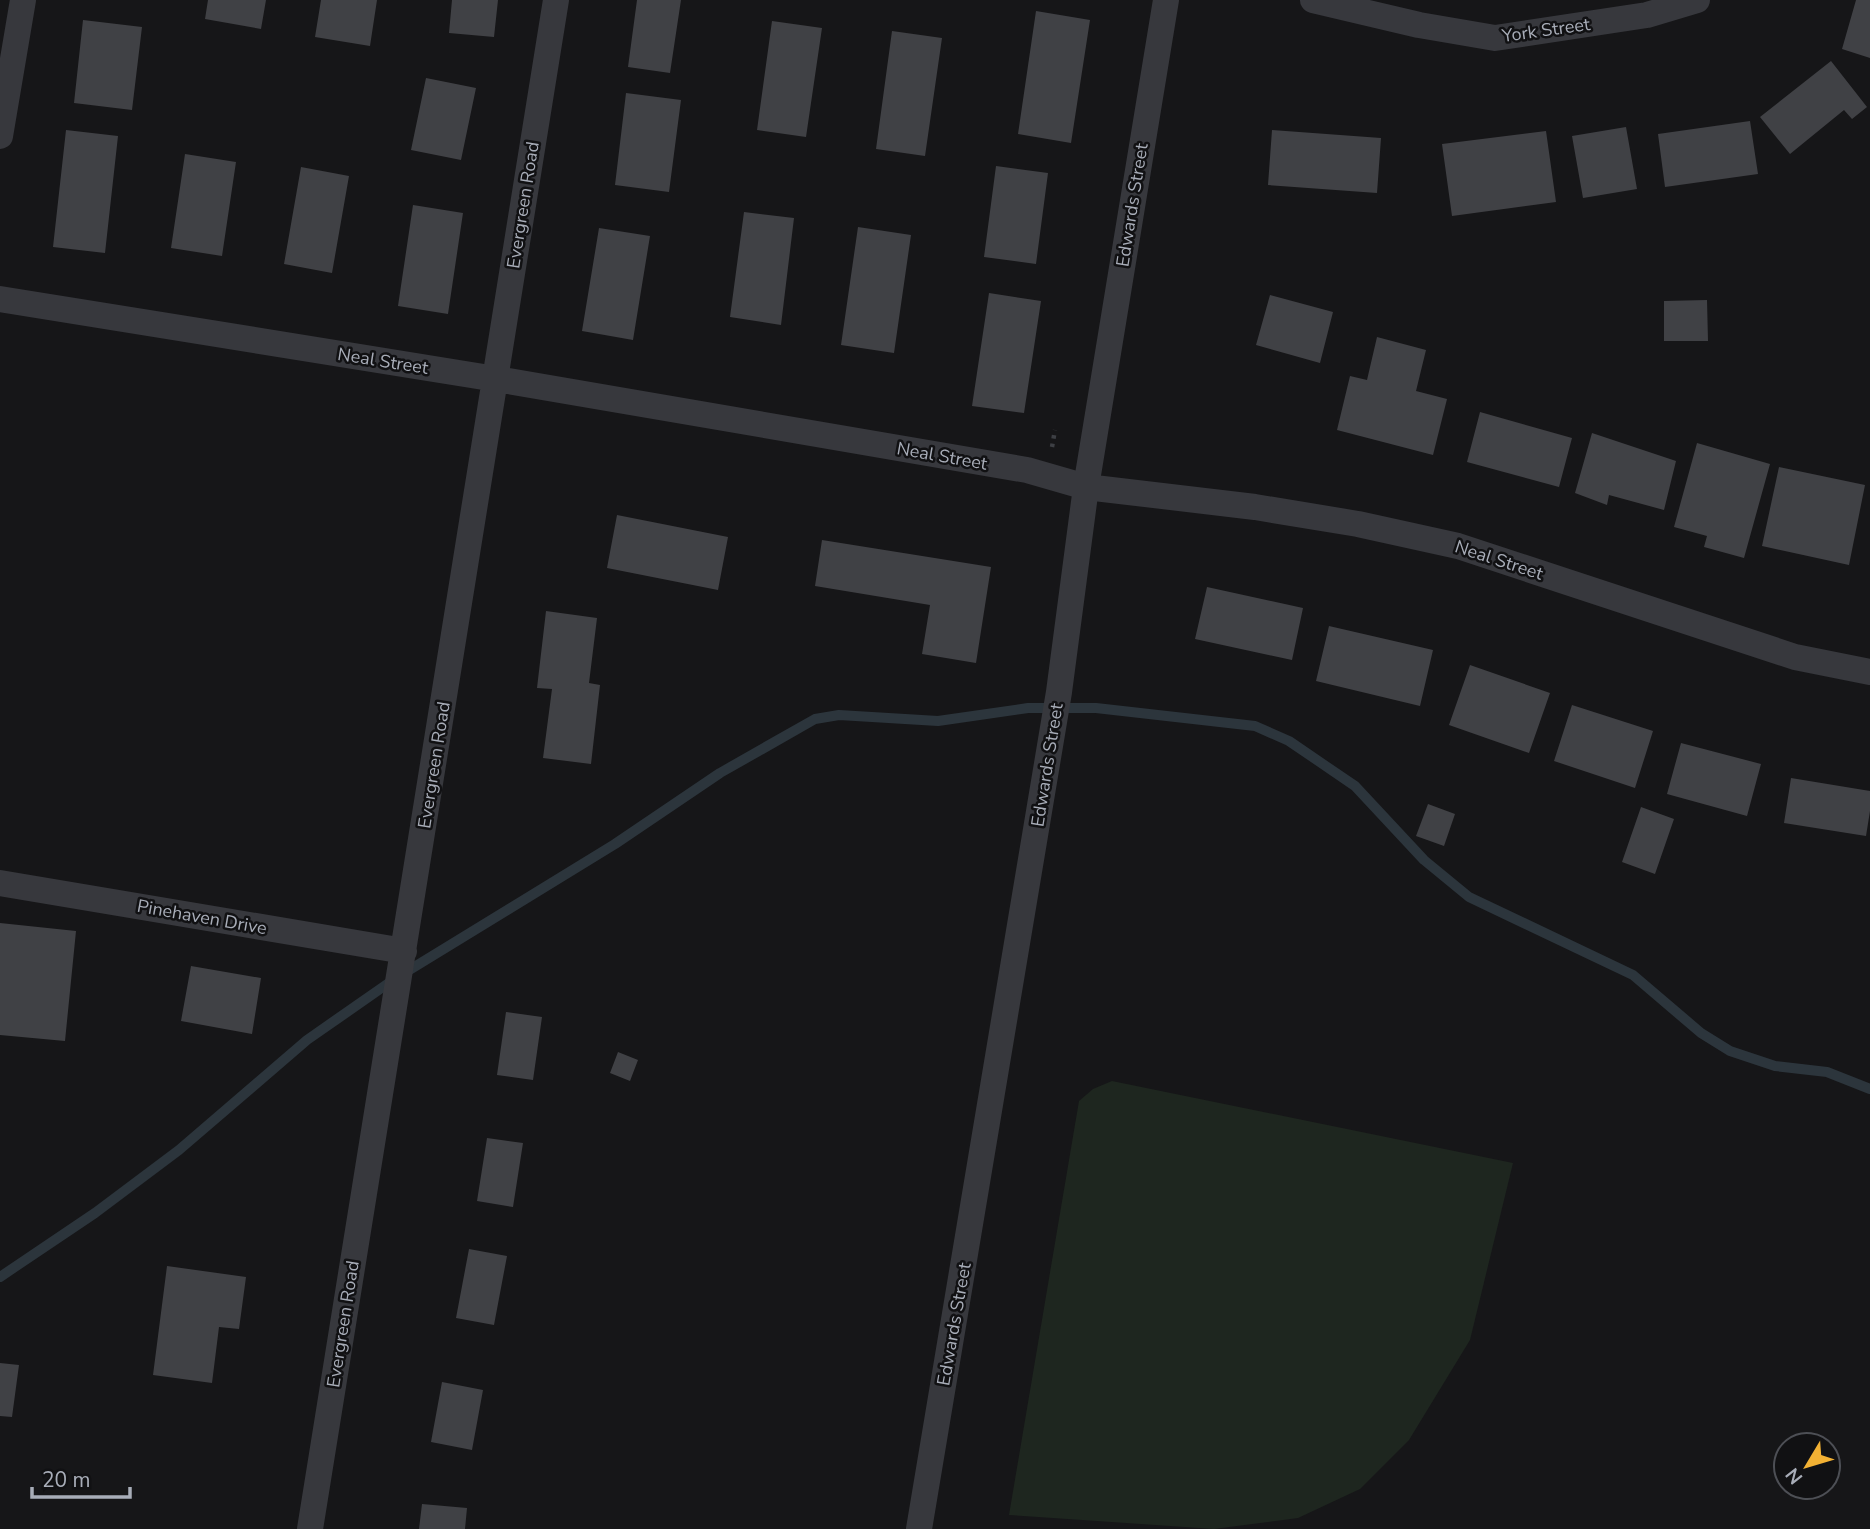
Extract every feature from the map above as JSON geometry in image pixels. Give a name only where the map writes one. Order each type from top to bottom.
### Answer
[{"type":"street","points":[[0,136],[23,0]]},
{"type":"street","name":"Evergreen Road","points":[[310,1529],[556,0]]},
{"type":"street","name":"Edwards Street","points":[[919,1529],[1059,692],[1086,486],[1166,0]]},
{"type":"street","name":"York Street","points":[[1313,0],[1419,25],[1495,38],[1647,15],[1697,0]]},
{"type":"street","name":"Neal Street","points":[[0,299],[496,379],[1027,471],[1086,486],[1255,507],[1358,524],[1458,545],[1794,657],[1870,672]]},
{"type":"street","name":"Pinehaven Drive","points":[[0,883],[404,951]]},
{"type":"shaded area","points":[[1112,1081],[1513,1163],[1470,1340],[1409,1440],[1360,1489],[1298,1518],[1214,1529],[1009,1515],[1079,1101],[1093,1089]]},
{"type":"building","points":[[208,0],[266,0],[261,29],[205,19]]},
{"type":"building","points":[[321,0],[377,0],[370,46],[315,37]]},
{"type":"building","points":[[452,0],[498,0],[494,37],[449,33]]},
{"type":"building","points":[[637,0],[681,0],[670,73],[628,67]]},
{"type":"building","points":[[1856,0],[1870,0],[1870,58],[1842,49]]},
{"type":"building","points":[[1036,11],[1090,20],[1071,143],[1018,134]]},
{"type":"building","points":[[83,20],[142,27],[132,110],[74,103]]},
{"type":"building","points":[[772,21],[822,28],[806,137],[757,130]]},
{"type":"building","points":[[892,31],[942,38],[925,156],[876,149]]},
{"type":"building","points":[[1831,61],[1867,107],[1852,119],[1844,110],[1790,154],[1760,117]]},
{"type":"building","points":[[426,78],[476,88],[461,160],[411,150]]},
{"type":"building","points":[[626,93],[681,100],[669,192],[615,185]]},
{"type":"building","points":[[1750,121],[1758,174],[1665,187],[1658,134]]},
{"type":"building","points":[[1626,127],[1637,189],[1583,198],[1572,136]]},
{"type":"building","points":[[66,130],[118,136],[105,253],[53,247]]},
{"type":"building","points":[[1272,130],[1381,138],[1377,193],[1268,185]]},
{"type":"building","points":[[1546,131],[1556,202],[1452,216],[1442,144]]},
{"type":"building","points":[[185,154],[236,162],[222,256],[171,248]]},
{"type":"building","points":[[996,166],[1048,173],[1036,264],[984,257]]},
{"type":"building","points":[[301,167],[349,176],[332,273],[284,264]]},
{"type":"building","points":[[413,205],[463,213],[448,314],[398,306]]},
{"type":"building","points":[[744,212],[794,218],[781,325],[730,317]]},
{"type":"building","points":[[858,227],[911,235],[894,353],[841,345]]},
{"type":"building","points":[[599,228],[650,236],[633,340],[582,331]]},
{"type":"building","points":[[989,293],[1041,301],[1024,413],[972,406]]},
{"type":"building","points":[[1270,295],[1333,312],[1320,363],[1256,345]]},
{"type":"building","points":[[1707,300],[1708,341],[1664,341],[1664,301]]},
{"type":"building","points":[[1377,337],[1426,350],[1416,391],[1447,399],[1433,455],[1337,430],[1350,376],[1367,380]]},
{"type":"building","points":[[1480,412],[1572,438],[1559,487],[1467,462]]},
{"type":"building","points":[[1592,433],[1676,461],[1664,510],[1609,495],[1607,505],[1575,493]]},
{"type":"building","points":[[1697,443],[1770,464],[1744,558],[1704,547],[1707,536],[1674,527]]},
{"type":"building","points":[[1779,467],[1865,485],[1849,565],[1762,546]]},
{"type":"building","points":[[617,515],[728,537],[718,590],[607,568]]},
{"type":"building","points":[[822,540],[991,567],[976,663],[922,654],[930,605],[815,586]]},
{"type":"building","points":[[1207,587],[1303,608],[1292,660],[1195,639]]},
{"type":"building","points":[[546,611],[597,618],[589,683],[600,685],[591,764],[543,758],[552,689],[537,688]]},
{"type":"building","points":[[1329,626],[1433,650],[1420,706],[1316,681]]},
{"type":"building","points":[[1470,665],[1550,693],[1529,753],[1449,725]]},
{"type":"building","points":[[1572,705],[1653,731],[1635,788],[1554,761]]},
{"type":"building","points":[[1681,743],[1761,764],[1747,816],[1667,794]]},
{"type":"building","points":[[1791,778],[1870,791],[1866,836],[1784,823]]},
{"type":"building","points":[[1428,804],[1455,814],[1444,846],[1416,836]]},
{"type":"building","points":[[1641,807],[1674,819],[1655,874],[1622,862]]},
{"type":"building","points":[[0,923],[76,931],[65,1041],[0,1035]]},
{"type":"building","points":[[191,966],[261,978],[252,1034],[181,1021]]},
{"type":"building","points":[[506,1012],[542,1017],[533,1080],[497,1075]]},
{"type":"building","points":[[618,1052],[638,1060],[630,1081],[610,1073]]},
{"type":"building","points":[[487,1138],[523,1143],[513,1207],[477,1201]]},
{"type":"building","points":[[469,1249],[507,1256],[494,1325],[456,1318]]},
{"type":"building","points":[[167,1266],[246,1277],[239,1329],[219,1327],[212,1383],[153,1375]]},
{"type":"building","points":[[0,1363],[19,1365],[12,1417],[0,1416]]},
{"type":"building","points":[[442,1382],[483,1390],[472,1450],[431,1442]]},
{"type":"building","points":[[422,1504],[467,1508],[465,1529],[419,1529]]},
{"type":"waterway","points":[[0,1277],[95,1213],[179,1150],[307,1040],[393,980],[615,844],[720,773],[815,719],[839,715],[938,721],[1028,708],[1096,708],[1255,726],[1289,741],[1355,786],[1424,860],[1469,897],[1633,975],[1701,1033],[1730,1051],[1775,1066],[1827,1072],[1870,1089]]}]
